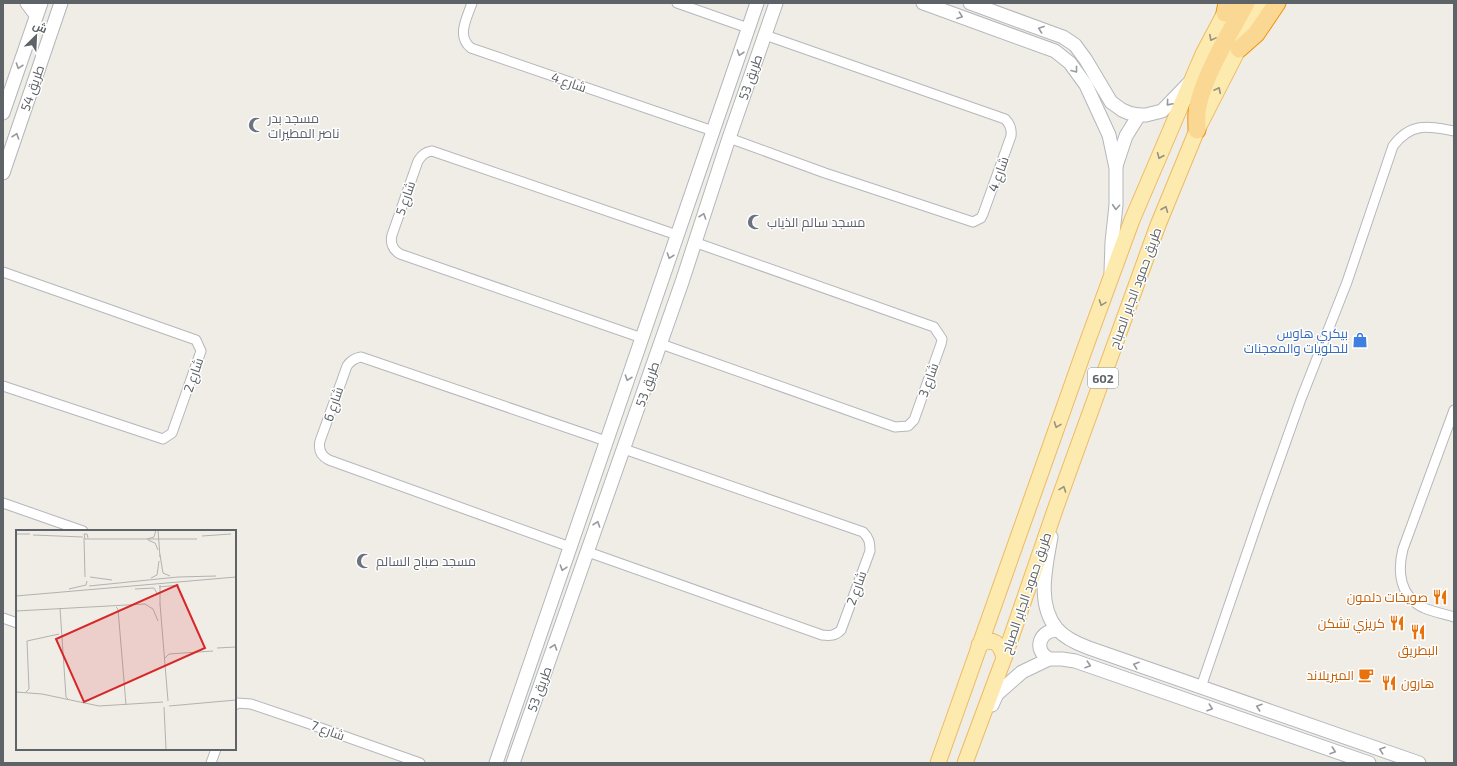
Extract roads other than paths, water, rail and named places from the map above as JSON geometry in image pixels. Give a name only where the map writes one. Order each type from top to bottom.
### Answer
[{"type":"highway","points":[[1197,130],[1197,107],[1203,88],[1246,3]]},
{"type":"highway","points":[[1239,49],[1256,34],[1277,3]]},
{"type":"main road","name":"طريق حمود الجابر الصباح","points":[[964,763],[1004,658],[1056,508],[1158,225],[1197,130],[1262,3]]},
{"type":"main road","name":"طريق حمود الجابر الصباح","points":[[938,763],[1132,220],[1203,54],[1228,6]]},
{"type":"main road","points":[[979,645],[983,642],[995,642],[1002,651],[1004,658]]},
{"type":"street","points":[[27,3],[36,16]]},
{"type":"street","name":"طريق 54","points":[[3,113],[41,3]]},
{"type":"street","name":"طريق 54","points":[[3,173],[61,3]]},
{"type":"street","name":"شارع 4","points":[[472,3],[462,32],[464,41],[471,48],[713,131]]},
{"type":"street","points":[[677,3],[748,28]]},
{"type":"street","name":"طريق 53","points":[[496,763],[757,3]]},
{"type":"street","name":"طريق 53","points":[[513,763],[682,282],[729,138],[776,3]]},
{"type":"street","points":[[923,3],[1055,51],[1070,63],[1086,84],[1109,135],[1116,168],[1116,205],[1112,242],[1111,278]]},
{"type":"street","points":[[970,3],[1063,37],[1075,44],[1111,102],[1122,110],[1139,115],[1153,114],[1162,111],[1193,79]]},
{"type":"street","points":[[988,26],[1000,26],[1002,19],[997,13]]},
{"type":"street","name":"شارع 4","points":[[729,138],[825,173],[973,222],[981,218],[983,214],[1011,136],[1012,131],[1010,124],[1004,119],[764,35]]},
{"type":"street","points":[[1116,168],[1126,136],[1139,115]]},
{"type":"street","points":[[1201,687],[1263,506],[1301,399],[1346,282],[1393,146],[1403,135],[1417,128],[1430,126],[1454,131]]},
{"type":"street","name":"شارع 5","points":[[642,338],[400,254],[392,246],[392,235],[418,161],[426,152],[432,151],[677,236]]},
{"type":"street","name":"شارع 3","points":[[660,344],[895,427],[908,426],[914,420],[941,344],[942,339],[934,326],[694,242]]},
{"type":"street","name":"شارع 2","points":[[3,272],[196,340],[201,351],[172,433],[164,439],[3,386]]},
{"type":"street","points":[[663,275],[669,287],[677,286],[682,282]]},
{"type":"street","points":[[654,303],[661,297],[665,296],[671,302],[673,307]]},
{"type":"street","name":"شارع 6","points":[[570,546],[329,460],[325,458],[319,446],[323,433],[347,366],[350,361],[361,357],[606,441]]},
{"type":"street","points":[[1454,410],[1403,549],[1400,576],[1410,598],[1425,608],[1454,617]]},
{"type":"street","name":"شارع 2","points":[[588,552],[822,635],[831,636],[837,634],[841,630],[870,551],[870,543],[863,532],[624,449]]},
{"type":"street","points":[[3,503],[80,530]]},
{"type":"street","points":[[1056,508],[1046,567],[1044,587],[1045,603],[1050,619],[1058,630],[1074,642],[1419,763]]},
{"type":"street","points":[[3,618],[16,623]]},
{"type":"street","points":[[1049,659],[1042,653],[1040,648],[1041,638],[1048,632],[1058,630]]},
{"type":"street","points":[[970,763],[991,706],[997,694],[1022,672],[1049,659],[1075,661],[1369,763]]},
{"type":"street","name":"شارع 7","points":[[236,704],[251,704],[420,763]]},
{"type":"street","points":[[516,706],[522,713],[527,713],[531,710]]},
{"type":"street","points":[[508,729],[512,726],[517,727],[521,730],[523,735]]},
{"type":"street","points":[[211,763],[216,750]]},
{"type":"place","name":"مسجد بدر ناصر المطيرات","points":[[256,125]]},
{"type":"place","name":"مسجد سالم الذياب","points":[[755,222]]},
{"type":"place","name":"بيكري هاوس للحلويات والمعجنات","points":[[1360,340]]},
{"type":"place","name":"مسجد صباح السالم","points":[[364,561]]},
{"type":"place","name":"صويخات دلمون","points":[[1440,597]]},
{"type":"place","name":"كريزي تشكن","points":[[1397,623]]},
{"type":"place","name":"البطريق","points":[[1418,632]]},
{"type":"place","name":"الميريلاند","points":[[1366,675]]},
{"type":"place","name":"هارون","points":[[1389,683]]}]
